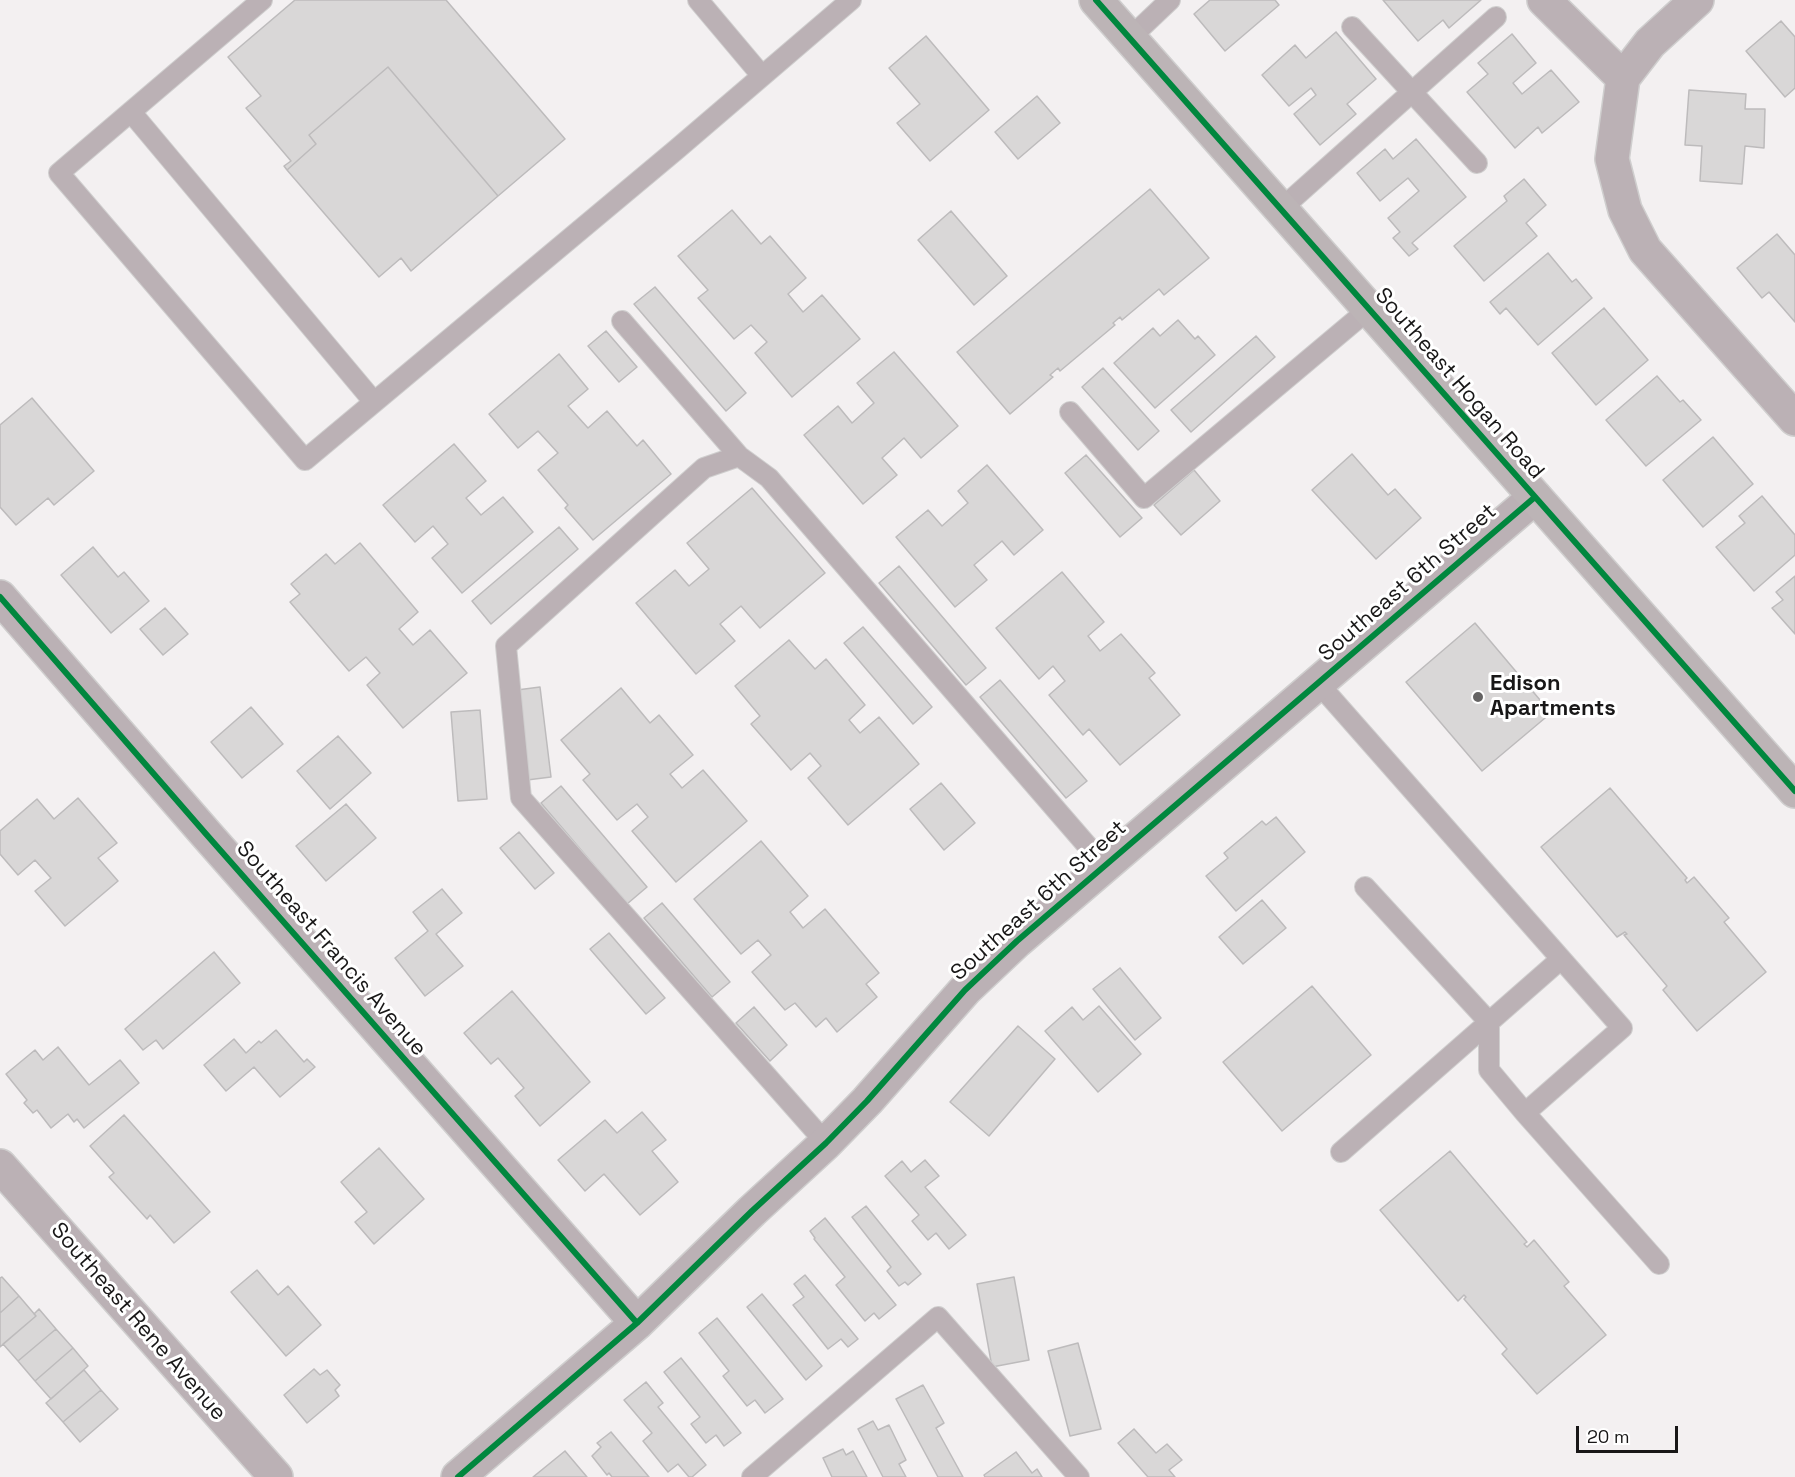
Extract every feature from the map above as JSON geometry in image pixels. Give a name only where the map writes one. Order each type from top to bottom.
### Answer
[{"type":"main road","name":"Southeast Hogan Road","points":[[1096,0],[1795,791]]},
{"type":"street","points":[[1544,0],[1623,78]]},
{"type":"street","points":[[1697,0],[1650,43],[1623,78],[1612,159],[1625,210],[1645,250],[1795,419]]},
{"type":"street","name":"Southeast 6th Street","points":[[458,1477],[637,1323],[826,1143],[867,1101],[965,990],[1017,941],[1535,497]]},
{"type":"street","name":"Southeast Francis Avenue","points":[[0,597],[637,1323]]},
{"type":"street","name":"Southeast Rene Avenue","points":[[1,1171],[276,1477]]},
{"type":"lane","points":[[262,0],[59,173],[305,460],[851,0]]},
{"type":"lane","points":[[698,0],[762,76]]},
{"type":"lane","points":[[1130,38],[1170,0]]},
{"type":"lane","points":[[1281,209],[1496,17]]},
{"type":"lane","points":[[1352,27],[1477,164]]},
{"type":"lane","points":[[131,112],[374,402]]},
{"type":"lane","points":[[1070,412],[1144,498],[1370,309]]},
{"type":"lane","points":[[622,321],[739,456],[769,478],[1104,866]]},
{"type":"lane","points":[[739,456],[704,468],[506,646],[522,798],[826,1143]]},
{"type":"lane","points":[[1318,683],[1622,1028],[1525,1113]]},
{"type":"lane","points":[[1365,887],[1489,1023],[1489,1070],[1659,1264]]},
{"type":"lane","points":[[1341,1152],[1561,959]]},
{"type":"lane","points":[[752,1477],[938,1317],[1079,1477]]},
{"type":"building","points":[[295,0],[446,0],[565,139],[498,196],[388,67],[309,135],[316,144],[287,170],[284,166],[291,161],[246,108],[261,96],[228,57]]},
{"type":"building","points":[[1210,0],[1275,0],[1279,5],[1225,51],[1194,14]]},
{"type":"building","points":[[1383,0],[1481,0],[1449,28],[1443,20],[1418,41]]},
{"type":"building","points":[[1781,21],[1795,37],[1795,88],[1785,97],[1746,51]]},
{"type":"building","points":[[1336,32],[1376,79],[1347,104],[1356,114],[1320,145],[1294,114],[1316,95],[1311,88],[1289,106],[1262,75],[1295,45],[1306,58]]},
{"type":"building","points":[[1512,34],[1536,63],[1513,83],[1522,94],[1551,70],[1579,102],[1542,133],[1538,127],[1515,148],[1467,92],[1488,74],[1478,63]]},
{"type":"building","points":[[926,36],[989,110],[930,161],[897,123],[920,104],[889,68]]},
{"type":"building","points":[[388,67],[498,196],[411,271],[401,258],[379,277],[287,170],[316,144],[309,135]]},
{"type":"building","points":[[1689,90],[1746,94],[1745,109],[1765,109],[1764,148],[1745,146],[1742,184],[1700,181],[1702,146],[1685,145]]},
{"type":"building","points":[[1037,96],[1060,123],[1018,159],[995,132]]},
{"type":"building","points":[[1416,139],[1466,197],[1412,243],[1418,249],[1409,256],[1393,238],[1400,232],[1388,218],[1419,191],[1408,178],[1380,201],[1357,173],[1385,149],[1393,159]]},
{"type":"building","points":[[1524,179],[1546,205],[1526,223],[1537,236],[1484,281],[1454,246],[1507,201],[1504,196]]},
{"type":"building","points":[[1150,189],[1209,258],[1164,295],[1159,289],[1122,320],[1120,317],[1113,323],[1115,325],[1060,371],[1058,368],[1050,375],[1053,377],[1010,414],[957,352]]},
{"type":"building","points":[[732,210],[761,244],[770,236],[806,278],[788,294],[803,312],[822,295],[860,339],[792,397],[755,353],[767,342],[751,325],[734,339],[698,298],[708,290],[678,256]]},
{"type":"building","points":[[951,211],[1007,276],[974,305],[918,240]]},
{"type":"building","points":[[1777,234],[1795,255],[1795,322],[1769,292],[1762,298],[1737,268]]},
{"type":"building","points":[[1548,253],[1572,282],[1576,279],[1592,298],[1538,345],[1506,308],[1500,314],[1490,302]]},
{"type":"building","points":[[655,287],[746,393],[726,411],[634,304]]},
{"type":"building","points":[[1604,308],[1648,360],[1596,405],[1552,353]]},
{"type":"building","points":[[1178,320],[1195,339],[1198,336],[1215,355],[1155,408],[1114,363],[1153,328],[1160,336]]},
{"type":"building","points":[[606,331],[637,367],[619,382],[588,346]]},
{"type":"building","points":[[1256,336],[1275,357],[1191,432],[1171,410]]},
{"type":"building","points":[[894,352],[958,426],[921,458],[904,438],[882,458],[897,475],[863,504],[804,435],[838,406],[852,423],[874,403],[857,383]]},
{"type":"building","points":[[559,354],[588,389],[568,406],[588,428],[607,411],[637,446],[643,440],[671,474],[593,540],[565,508],[568,505],[538,470],[558,453],[538,431],[518,448],[489,414]]},
{"type":"building","points":[[1103,368],[1159,431],[1138,450],[1082,387]]},
{"type":"building","points":[[1657,376],[1680,402],[1683,400],[1701,420],[1646,466],[1606,420]]},
{"type":"building","points":[[32,398],[94,471],[54,505],[48,498],[16,525],[0,507],[0,425]]},
{"type":"building","points":[[1713,437],[1753,484],[1703,527],[1663,480]]},
{"type":"building","points":[[454,444],[486,481],[466,498],[481,515],[503,497],[533,532],[462,593],[432,558],[448,544],[433,526],[415,542],[383,505]]},
{"type":"building","points":[[1352,454],[1388,495],[1395,489],[1421,518],[1376,559],[1312,490]]},
{"type":"building","points":[[1086,455],[1142,518],[1120,537],[1065,473]]},
{"type":"building","points":[[987,465],[1043,530],[1014,555],[1002,541],[974,565],[987,580],[955,607],[896,537],[928,510],[942,526],[968,503],[958,491]]},
{"type":"building","points":[[1194,470],[1220,501],[1181,535],[1154,505]]},
{"type":"building","points":[[752,488],[825,573],[760,628],[741,606],[720,624],[735,641],[696,674],[636,603],[675,570],[689,586],[709,569],[687,543]]},
{"type":"building","points":[[1762,496],[1795,535],[1795,555],[1754,591],[1716,547],[1745,523],[1739,516]]},
{"type":"building","points":[[559,527],[578,549],[491,624],[472,601]]},
{"type":"building","points":[[360,543],[418,612],[399,629],[413,645],[430,630],[467,673],[403,728],[367,685],[380,673],[366,657],[349,671],[290,602],[300,594],[291,584],[326,554],[335,564]]},
{"type":"building","points":[[93,547],[118,577],[124,572],[149,601],[111,633],[61,575]]},
{"type":"building","points":[[899,566],[986,668],[966,685],[879,583]]},
{"type":"building","points":[[1062,572],[1104,622],[1088,636],[1100,651],[1121,634],[1155,673],[1149,678],[1180,715],[1120,765],[1089,729],[1083,735],[1049,695],[1065,681],[1053,666],[1039,679],[996,628]]},
{"type":"building","points":[[1795,576],[1795,634],[1772,608],[1783,600],[1776,592]]},
{"type":"building","points":[[165,608],[188,634],[163,655],[140,629]]},
{"type":"building","name":"Edison Apartments","points":[[1475,623],[1551,713],[1482,771],[1406,682]]},
{"type":"building","points":[[863,627],[932,707],[913,724],[844,643]]},
{"type":"building","points":[[789,640],[815,669],[826,659],[865,705],[849,720],[860,733],[879,717],[919,764],[848,825],[808,778],[821,766],[810,753],[791,770],[751,724],[760,716],[735,686]]},
{"type":"building","points":[[1000,680],[1087,781],[1066,798],[980,697]]},
{"type":"building","points":[[540,687],[551,777],[527,780],[517,690]]},
{"type":"building","points":[[621,688],[650,723],[659,715],[693,755],[670,774],[682,788],[703,770],[747,821],[676,882],[632,831],[648,817],[637,804],[617,820],[583,780],[590,774],[561,740]]},
{"type":"building","points":[[251,707],[283,744],[242,778],[211,742]]},
{"type":"building","points":[[480,710],[487,799],[458,801],[451,712]]},
{"type":"building","points":[[338,736],[371,773],[330,809],[297,771]]},
{"type":"building","points":[[941,783],[975,823],[944,850],[910,809]]},
{"type":"building","points":[[561,786],[647,887],[627,904],[541,803]]},
{"type":"building","points":[[1610,788],[1687,878],[1685,880],[1687,883],[1694,877],[1729,918],[1724,922],[1766,972],[1697,1031],[1663,990],[1667,986],[1624,935],[1627,934],[1625,932],[1617,937],[1541,847]]},
{"type":"building","points":[[78,798],[117,843],[98,858],[118,881],[65,926],[35,891],[51,878],[35,860],[18,875],[0,854],[0,831],[37,799],[54,819]]},
{"type":"building","points":[[346,804],[376,838],[326,881],[296,846]]},
{"type":"building","points":[[1276,817],[1305,852],[1236,911],[1206,876],[1228,858],[1224,853],[1262,821],[1266,825]]},
{"type":"building","points":[[519,832],[554,873],[535,889],[500,848]]},
{"type":"building","points":[[761,841],[808,896],[790,912],[803,928],[825,909],[879,973],[866,984],[877,997],[837,1032],[826,1018],[816,1027],[795,1003],[785,1010],[752,972],[771,955],[758,940],[741,954],[694,899]]},
{"type":"building","points":[[442,889],[462,913],[436,934],[463,966],[425,996],[395,958],[428,931],[413,912]]},
{"type":"building","points":[[1262,900],[1286,928],[1243,964],[1219,937]]},
{"type":"building","points":[[662,903],[730,982],[712,997],[644,918]]},
{"type":"building","points":[[609,933],[665,998],[646,1014],[590,949]]},
{"type":"building","points":[[214,952],[240,983],[163,1049],[156,1040],[143,1050],[125,1029]]},
{"type":"building","points":[[1120,968],[1161,1018],[1135,1040],[1093,989]]},
{"type":"building","points":[[1312,986],[1371,1055],[1282,1131],[1223,1062]]},
{"type":"building","points":[[512,991],[590,1082],[540,1126],[515,1096],[524,1088],[498,1058],[491,1064],[464,1033]]},
{"type":"building","points":[[1099,1006],[1141,1054],[1098,1092],[1045,1031],[1072,1007],[1083,1020]]},
{"type":"building","points":[[754,1007],[787,1045],[770,1061],[736,1023]]},
{"type":"building","points":[[1018,1026],[1055,1059],[989,1136],[950,1102]]},
{"type":"building","points":[[276,1030],[304,1062],[307,1059],[315,1067],[280,1097],[254,1067],[226,1091],[204,1065],[234,1039],[246,1053]]},
{"type":"building","points":[[58,1047],[89,1085],[120,1060],[139,1083],[84,1128],[77,1119],[74,1122],[68,1114],[51,1128],[37,1110],[33,1113],[24,1103],[27,1100],[6,1074],[35,1050],[43,1060]]},
{"type":"building","points":[[642,1112],[666,1140],[652,1151],[678,1182],[640,1215],[604,1174],[585,1191],[558,1160],[605,1120],[617,1133]]},
{"type":"building","points":[[124,1115],[210,1212],[174,1243],[150,1215],[147,1219],[109,1177],[114,1173],[90,1146]]},
{"type":"building","points":[[379,1148],[424,1199],[374,1244],[355,1222],[367,1212],[341,1182]]},
{"type":"building","points":[[1450,1151],[1527,1242],[1524,1244],[1527,1247],[1534,1240],[1569,1282],[1564,1286],[1606,1335],[1537,1394],[1502,1354],[1507,1349],[1464,1299],[1466,1297],[1464,1295],[1458,1301],[1380,1210]]},
{"type":"building","points":[[925,1160],[939,1176],[925,1187],[966,1235],[949,1249],[936,1233],[928,1240],[912,1221],[919,1215],[885,1176],[902,1161],[911,1172]]},
{"type":"building","points":[[866,1206],[921,1274],[908,1285],[905,1282],[899,1286],[887,1271],[891,1267],[852,1217]]},
{"type":"building","points":[[825,1218],[896,1305],[879,1319],[874,1313],[865,1321],[836,1285],[845,1277],[810,1231]]},
{"type":"building","points":[[257,1270],[278,1295],[288,1286],[321,1325],[286,1356],[231,1292]]},
{"type":"building","points":[[805,1275],[858,1339],[848,1347],[841,1339],[828,1349],[793,1305],[804,1297],[794,1284]]},
{"type":"building","points":[[2,1277],[19,1296],[0,1313],[0,1278]]},
{"type":"building","points":[[1014,1277],[1029,1360],[992,1367],[977,1284]]},
{"type":"building","points":[[762,1294],[822,1366],[806,1380],[747,1307]]},
{"type":"building","points":[[19,1296],[36,1316],[0,1347],[0,1313]]},
{"type":"building","points":[[39,1309],[56,1329],[18,1361],[3,1344],[36,1316],[34,1314]]},
{"type":"building","points":[[717,1318],[783,1399],[765,1413],[755,1400],[747,1406],[723,1376],[729,1371],[699,1333]]},
{"type":"building","points":[[56,1329],[73,1348],[35,1381],[18,1361]]},
{"type":"building","points":[[1078,1343],[1101,1429],[1070,1436],[1048,1351]]},
{"type":"building","points":[[73,1348],[88,1366],[51,1399],[35,1381]]},
{"type":"building","points":[[681,1358],[741,1433],[724,1446],[716,1435],[706,1443],[691,1424],[700,1417],[664,1372]]},
{"type":"building","points":[[314,1369],[320,1375],[327,1370],[340,1385],[335,1390],[339,1396],[307,1423],[284,1395]]},
{"type":"building","points":[[84,1370],[101,1390],[63,1422],[46,1403]]},
{"type":"building","points":[[646,1382],[663,1403],[658,1407],[706,1465],[692,1477],[689,1477],[678,1464],[668,1472],[643,1441],[652,1433],[624,1400]]},
{"type":"building","points":[[923,1385],[944,1423],[936,1428],[963,1477],[938,1477],[896,1399]]},
{"type":"building","points":[[101,1390],[118,1409],[80,1442],[63,1422]]},
{"type":"building","points":[[873,1421],[878,1430],[889,1425],[906,1460],[899,1464],[906,1477],[883,1477],[858,1429]]},
{"type":"building","points":[[1134,1429],[1156,1453],[1167,1444],[1182,1460],[1169,1470],[1175,1477],[1148,1477],[1118,1443]]},
{"type":"building","points":[[611,1432],[649,1477],[612,1477],[609,1473],[607,1475],[592,1456],[601,1447],[597,1443]]},
{"type":"building","points":[[843,1449],[846,1455],[853,1451],[867,1477],[832,1477],[823,1458]]},
{"type":"building","points":[[565,1451],[587,1477],[533,1477]]},
{"type":"building","points":[[1016,1452],[1032,1473],[1037,1469],[1042,1477],[985,1477],[984,1475]]},
{"type":"cycle path","points":[[1096,0],[1795,791]]},
{"type":"cycle path","points":[[458,1477],[637,1323],[826,1143],[867,1101],[965,990],[1017,941],[1535,497]]},
{"type":"cycle path","points":[[0,597],[637,1323]]},
{"type":"place","name":"Edison Apartments","points":[[1478,697]]}]
